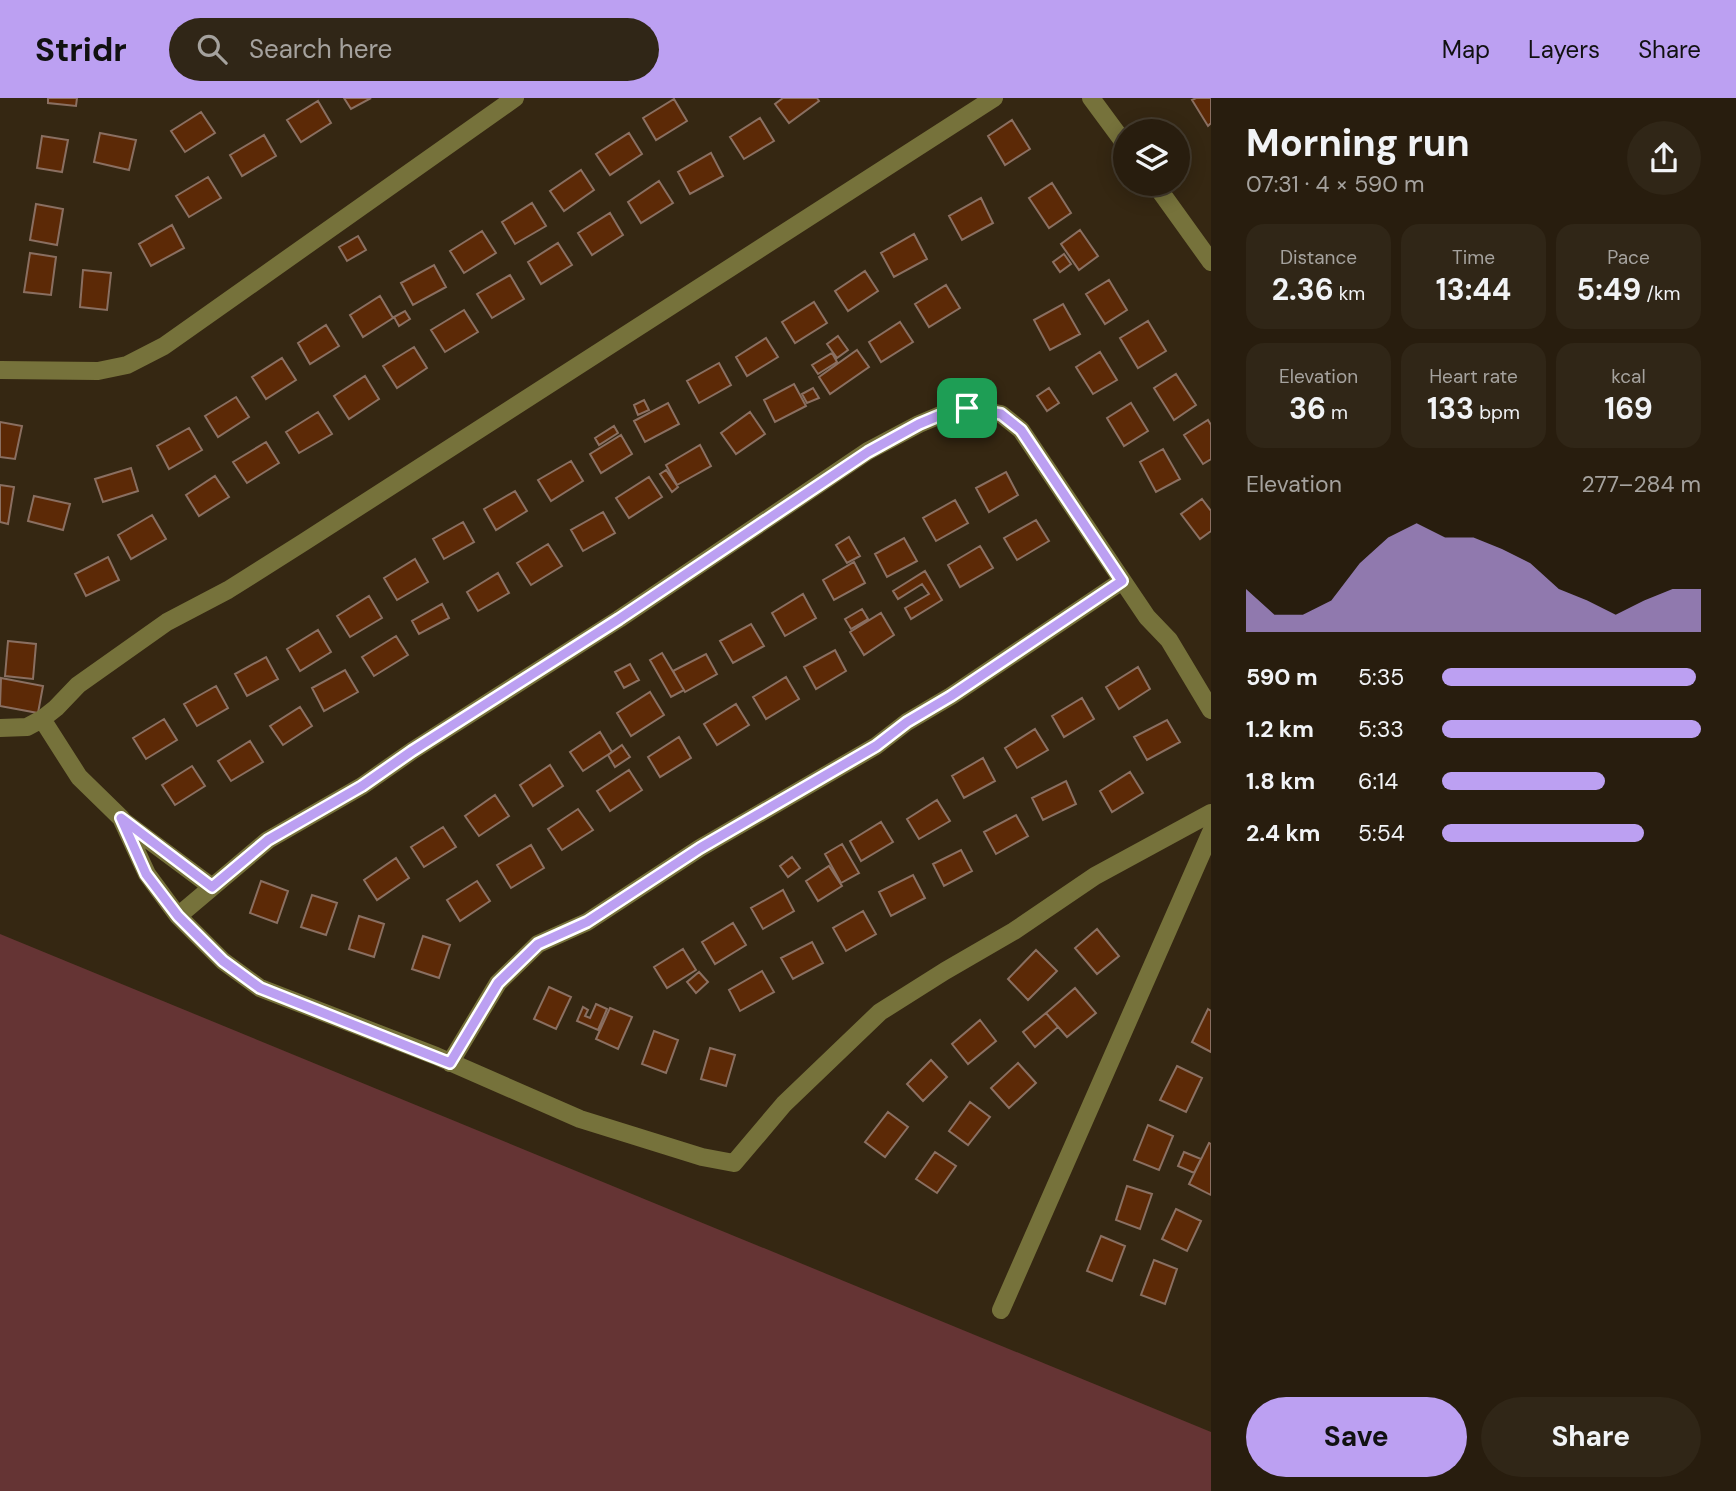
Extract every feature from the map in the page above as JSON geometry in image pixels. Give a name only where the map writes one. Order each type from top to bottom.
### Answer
[{"type":"street","points":[[0,370],[98,371],[127,365],[164,346],[515,98]]},
{"type":"street","points":[[0,727],[27,727],[42,719],[78,685],[167,622],[239,583],[994,98]]},
{"type":"street","points":[[1091,98],[1113,128]]},
{"type":"street","points":[[1166,196],[1204,237],[1211,262]]},
{"type":"street","points":[[178,916],[268,840],[362,786],[412,751],[619,619],[868,452],[919,424],[950,411],[967,408],[1001,414],[1021,430],[1147,617],[1169,640],[1211,710]]},
{"type":"street","points":[[450,1063],[498,983],[538,944],[587,922],[700,848],[876,746],[907,722],[951,696],[1122,581]]},
{"type":"street","points":[[42,719],[79,776],[121,818],[212,887]]},
{"type":"street","points":[[121,818],[146,874],[178,916],[223,961],[260,988],[450,1063],[580,1119],[689,1153],[734,1163],[784,1104],[880,1012],[1014,932],[1095,876],[1211,813]]},
{"type":"street","points":[[1001,1310],[1211,832]]},
{"type":"shaded area","points":[[0,934],[1211,1432],[1211,1491],[0,1491]]},
{"type":"building","points":[[48,98],[77,98],[76,106],[48,103]]},
{"type":"building","points":[[344,98],[371,98],[351,109]]},
{"type":"building","points":[[783,98],[817,98],[819,101],[789,123],[775,104]]},
{"type":"building","points":[[1211,98],[1211,123],[1208,126],[1192,100]]},
{"type":"building","points":[[674,99],[687,121],[656,140],[643,118]]},
{"type":"building","points":[[318,101],[331,123],[301,142],[287,120]]},
{"type":"building","points":[[201,112],[215,133],[185,152],[171,131]]},
{"type":"building","points":[[760,118],[774,141],[744,159],[730,137]]},
{"type":"building","points":[[1012,120],[1030,149],[1005,165],[988,136]]},
{"type":"building","points":[[100,133],[136,140],[129,170],[94,162]]},
{"type":"building","points":[[629,133],[642,154],[610,175],[596,154]]},
{"type":"building","points":[[264,135],[276,156],[242,176],[230,155]]},
{"type":"building","points":[[42,136],[68,140],[62,172],[37,168]]},
{"type":"building","points":[[711,153],[723,176],[690,194],[678,172]]},
{"type":"building","points":[[581,170],[594,190],[564,211],[550,191]]},
{"type":"building","points":[[208,177],[221,198],[189,217],[176,196]]},
{"type":"building","points":[[659,181],[673,203],[641,223],[628,202]]},
{"type":"building","points":[[1052,183],[1071,213],[1049,228],[1029,198]]},
{"type":"building","points":[[981,198],[993,223],[962,240],[949,216]]},
{"type":"building","points":[[532,203],[546,226],[515,244],[502,222]]},
{"type":"building","points":[[36,204],[63,209],[57,245],[30,240]]},
{"type":"building","points":[[610,213],[623,235],[592,255],[578,233]]},
{"type":"building","points":[[172,225],[184,248],[151,266],[139,244]]},
{"type":"building","points":[[1080,230],[1098,256],[1079,270],[1061,244]]},
{"type":"building","points":[[482,231],[496,253],[464,273],[450,251]]},
{"type":"building","points":[[914,234],[927,259],[894,277],[881,253]]},
{"type":"building","points":[[358,236],[366,250],[347,261],[339,247]]},
{"type":"building","points":[[558,243],[572,265],[541,284],[528,262]]},
{"type":"building","points":[[30,253],[56,257],[51,295],[24,292]]},
{"type":"building","points":[[1064,254],[1071,264],[1060,272],[1053,262]]},
{"type":"building","points":[[434,265],[446,287],[413,305],[401,283]]},
{"type":"building","points":[[83,270],[111,273],[107,310],[80,307]]},
{"type":"building","points":[[865,271],[878,291],[848,311],[835,291]]},
{"type":"building","points":[[510,275],[524,299],[492,318],[477,294]]},
{"type":"building","points":[[1109,280],[1127,310],[1105,324],[1086,294]]},
{"type":"building","points":[[946,285],[960,308],[929,327],[915,304]]},
{"type":"building","points":[[380,296],[393,318],[363,337],[350,315]]},
{"type":"building","points":[[814,302],[827,323],[795,343],[782,322]]},
{"type":"building","points":[[1063,304],[1080,334],[1050,350],[1034,320]]},
{"type":"building","points":[[464,310],[478,332],[445,352],[431,330]]},
{"type":"building","points":[[405,311],[410,319],[399,326],[394,317]]},
{"type":"building","points":[[1148,321],[1166,351],[1138,368],[1120,338]]},
{"type":"building","points":[[900,322],[913,342],[881,362],[869,342]]},
{"type":"building","points":[[326,325],[339,346],[310,364],[298,343]]},
{"type":"building","points":[[838,336],[848,350],[837,358],[827,344]]},
{"type":"building","points":[[766,338],[778,357],[747,376],[736,357]]},
{"type":"building","points":[[414,347],[427,368],[397,388],[383,366]]},
{"type":"building","points":[[857,350],[869,367],[830,394],[819,377]]},
{"type":"building","points":[[1100,352],[1117,380],[1093,394],[1076,367]]},
{"type":"building","points":[[832,353],[837,362],[818,374],[812,365]]},
{"type":"building","points":[[282,358],[296,380],[266,399],[252,377]]},
{"type":"building","points":[[719,363],[731,385],[699,403],[687,381]]},
{"type":"building","points":[[1176,374],[1196,405],[1174,420],[1154,388]]},
{"type":"building","points":[[365,376],[379,399],[349,419],[334,396]]},
{"type":"building","points":[[794,384],[806,406],[775,422],[764,400]]},
{"type":"building","points":[[813,388],[819,398],[807,403],[802,394]]},
{"type":"building","points":[[1049,388],[1059,403],[1047,411],[1037,396]]},
{"type":"building","points":[[236,397],[249,417],[218,437],[205,416]]},
{"type":"building","points":[[644,400],[649,410],[638,415],[634,405]]},
{"type":"building","points":[[668,403],[679,424],[645,442],[634,421]]},
{"type":"building","points":[[1131,403],[1148,431],[1124,446],[1107,418]]},
{"type":"building","points":[[318,412],[332,434],[299,453],[286,432]]},
{"type":"building","points":[[750,412],[765,434],[736,454],[721,433]]},
{"type":"building","points":[[1208,420],[1211,425],[1211,459],[1203,464],[1184,435]]},
{"type":"building","points":[[0,422],[22,426],[15,459],[0,457]]},
{"type":"building","points":[[614,426],[618,433],[599,445],[595,438]]},
{"type":"building","points":[[189,428],[202,450],[169,469],[157,446]]},
{"type":"building","points":[[621,435],[632,454],[601,473],[590,454]]},
{"type":"building","points":[[266,442],[279,463],[247,483],[233,462]]},
{"type":"building","points":[[700,445],[711,466],[677,485],[666,465]]},
{"type":"building","points":[[1163,449],[1180,479],[1156,492],[1140,462]]},
{"type":"building","points":[[571,461],[583,481],[551,501],[538,480]]},
{"type":"building","points":[[131,468],[138,491],[103,502],[95,479]]},
{"type":"building","points":[[666,470],[678,487],[672,492],[660,474]]},
{"type":"building","points":[[1006,472],[1018,495],[989,512],[976,488]]},
{"type":"building","points":[[215,476],[229,497],[199,516],[186,495]]},
{"type":"building","points":[[649,477],[662,497],[629,518],[616,498]]},
{"type":"building","points":[[0,485],[14,487],[8,524],[0,522]]},
{"type":"building","points":[[515,491],[527,511],[496,530],[484,509]]},
{"type":"building","points":[[34,496],[70,504],[63,530],[28,521]]},
{"type":"building","points":[[1202,499],[1211,511],[1211,531],[1200,539],[1181,514]]},
{"type":"building","points":[[955,500],[968,523],[936,541],[923,518]]},
{"type":"building","points":[[603,512],[615,533],[583,551],[571,530]]},
{"type":"building","points":[[152,515],[166,539],[131,559],[118,535]]},
{"type":"building","points":[[1036,520],[1049,541],[1017,560],[1004,538]]},
{"type":"building","points":[[463,522],[474,542],[444,559],[433,539]]},
{"type":"building","points":[[849,537],[860,556],[847,563],[836,545]]},
{"type":"building","points":[[904,538],[917,561],[887,577],[875,554]]},
{"type":"building","points":[[548,544],[562,566],[531,585],[517,563]]},
{"type":"building","points":[[980,546],[993,568],[960,587],[948,565]]},
{"type":"building","points":[[108,557],[119,580],[86,596],[75,574]]},
{"type":"building","points":[[415,559],[428,582],[397,600],[384,578]]},
{"type":"building","points":[[854,562],[865,583],[834,600],[823,580]]},
{"type":"building","points":[[925,571],[942,600],[911,619],[905,608],[929,594],[922,584],[898,599],[893,591]]},
{"type":"building","points":[[498,573],[509,593],[478,611],[467,592]]},
{"type":"building","points":[[803,594],[816,618],[785,636],[772,613]]},
{"type":"building","points":[[369,596],[382,618],[350,637],[337,616]]},
{"type":"building","points":[[442,604],[449,618],[419,634],[412,621]]},
{"type":"building","points":[[862,609],[868,619],[851,629],[845,619]]},
{"type":"building","points":[[881,613],[894,635],[864,655],[850,632]]},
{"type":"building","points":[[751,624],[764,646],[733,663],[720,641]]},
{"type":"building","points":[[318,630],[331,652],[300,671],[287,649]]},
{"type":"building","points":[[396,636],[408,655],[374,676],[362,657]]},
{"type":"building","points":[[8,641],[36,644],[33,679],[5,676]]},
{"type":"building","points":[[835,650],[846,671],[816,689],[804,667]]},
{"type":"building","points":[[662,653],[684,690],[671,697],[650,660]]},
{"type":"building","points":[[706,654],[717,674],[685,692],[673,671]]},
{"type":"building","points":[[266,657],[278,679],[247,696],[235,674]]},
{"type":"building","points":[[630,664],[639,680],[624,688],[615,672]]},
{"type":"building","points":[[1138,667],[1150,689],[1119,709],[1106,687]]},
{"type":"building","points":[[345,670],[358,692],[324,711],[312,688]]},
{"type":"building","points":[[786,677],[799,699],[766,719],[753,697]]},
{"type":"building","points":[[1,678],[43,686],[38,713],[0,706]]},
{"type":"building","points":[[216,686],[228,708],[197,726],[184,704]]},
{"type":"building","points":[[650,692],[664,715],[631,736],[617,713]]},
{"type":"building","points":[[1082,698],[1094,719],[1064,737],[1052,716]]},
{"type":"building","points":[[736,704],[749,725],[717,745],[704,724]]},
{"type":"building","points":[[300,707],[312,726],[283,745],[270,726]]},
{"type":"building","points":[[164,719],[177,740],[146,759],[133,738]]},
{"type":"building","points":[[1167,720],[1180,742],[1147,760],[1134,737]]},
{"type":"building","points":[[1035,729],[1048,750],[1017,768],[1005,748]]},
{"type":"building","points":[[600,732],[612,752],[583,771],[570,752]]},
{"type":"building","points":[[679,737],[691,758],[660,777],[648,757]]},
{"type":"building","points":[[250,741],[263,762],[231,781],[218,761]]},
{"type":"building","points":[[622,745],[630,757],[615,767],[608,755]]},
{"type":"building","points":[[983,758],[995,781],[964,798],[952,776]]},
{"type":"building","points":[[550,765],[563,786],[533,806],[520,785]]},
{"type":"building","points":[[192,766],[205,786],[175,805],[162,785]]},
{"type":"building","points":[[629,770],[642,790],[610,811],[597,791]]},
{"type":"building","points":[[1130,772],[1143,793],[1112,812],[1100,791]]},
{"type":"building","points":[[1066,781],[1076,804],[1043,820],[1032,798]]},
{"type":"building","points":[[495,795],[509,816],[479,836],[465,816]]},
{"type":"building","points":[[937,800],[950,821],[919,839],[907,819]]},
{"type":"building","points":[[578,809],[593,830],[562,850],[548,829]]},
{"type":"building","points":[[1016,815],[1028,836],[996,854],[984,832]]},
{"type":"building","points":[[881,822],[893,842],[861,861],[850,841]]},
{"type":"building","points":[[443,827],[456,847],[424,867],[411,847]]},
{"type":"building","points":[[842,844],[859,873],[841,883],[825,854]]},
{"type":"building","points":[[531,845],[544,868],[511,888],[497,865]]},
{"type":"building","points":[[961,850],[972,871],[944,886],[933,864]]},
{"type":"building","points":[[792,857],[800,868],[788,877],[780,866]]},
{"type":"building","points":[[396,858],[409,878],[377,900],[364,880]]},
{"type":"building","points":[[829,866],[842,886],[818,901],[806,881]]},
{"type":"building","points":[[913,875],[925,898],[891,916],[879,892]]},
{"type":"building","points":[[261,881],[288,891],[277,923],[250,913]]},
{"type":"building","points":[[477,881],[490,901],[460,921],[447,900]]},
{"type":"building","points":[[783,890],[794,911],[763,929],[751,908]]},
{"type":"building","points":[[312,895],[337,903],[326,935],[301,927]]},
{"type":"building","points":[[863,911],[876,934],[846,951],[833,928]]},
{"type":"building","points":[[359,916],[384,924],[374,957],[349,949]]},
{"type":"building","points":[[733,923],[746,945],[715,964],[702,942]]},
{"type":"building","points":[[1097,929],[1119,956],[1097,974],[1075,948]]},
{"type":"building","points":[[423,936],[450,945],[439,978],[412,969]]},
{"type":"building","points":[[812,942],[823,963],[793,979],[781,958]]},
{"type":"building","points":[[683,949],[696,970],[667,988],[654,967]]},
{"type":"building","points":[[1036,950],[1057,971],[1028,1000],[1008,979]]},
{"type":"building","points":[[762,971],[774,992],[740,1011],[729,990]]},
{"type":"building","points":[[699,972],[708,982],[696,993],[687,982]]},
{"type":"building","points":[[549,987],[571,997],[556,1029],[534,1019]]},
{"type":"building","points":[[1075,988],[1096,1013],[1067,1037],[1046,1013]]},
{"type":"building","points":[[596,1004],[607,1009],[598,1030],[577,1021],[583,1007],[588,1010],[585,1016],[590,1018]]},
{"type":"building","points":[[610,1008],[632,1017],[618,1049],[596,1039]]},
{"type":"building","points":[[1208,1009],[1211,1011],[1211,1052],[1192,1042]]},
{"type":"building","points":[[1046,1013],[1058,1027],[1035,1047],[1023,1032]]},
{"type":"building","points":[[980,1020],[996,1041],[968,1064],[952,1044]]},
{"type":"building","points":[[654,1031],[678,1040],[666,1073],[642,1064]]},
{"type":"building","points":[[710,1048],[735,1055],[726,1086],[701,1079]]},
{"type":"building","points":[[931,1060],[947,1077],[923,1101],[907,1084]]},
{"type":"building","points":[[1018,1063],[1036,1083],[1009,1108],[991,1088]]},
{"type":"building","points":[[1177,1066],[1202,1078],[1186,1112],[1160,1100]]},
{"type":"building","points":[[970,1102],[990,1117],[968,1145],[949,1131]]},
{"type":"building","points":[[888,1112],[908,1127],[885,1157],[865,1142]]},
{"type":"building","points":[[1148,1125],[1173,1136],[1159,1170],[1134,1160]]},
{"type":"building","points":[[1209,1143],[1211,1144],[1211,1195],[1189,1184]]},
{"type":"building","points":[[935,1152],[956,1166],[937,1193],[916,1179]]},
{"type":"building","points":[[1184,1152],[1201,1159],[1194,1173],[1178,1166]]},
{"type":"building","points":[[1127,1186],[1152,1194],[1140,1229],[1116,1220]]},
{"type":"building","points":[[1176,1209],[1201,1221],[1187,1251],[1162,1239]]},
{"type":"building","points":[[1101,1236],[1125,1246],[1112,1281],[1087,1271]]},
{"type":"building","points":[[1154,1260],[1177,1269],[1165,1304],[1141,1295]]},
{"type":"route","points":[[967,408],[1001,414],[1021,430],[1122,581],[833,773],[700,848],[587,922],[538,944],[498,983],[450,1063],[260,988],[223,961],[178,916],[146,874],[121,818],[212,887],[268,840],[362,786],[412,751],[619,619],[868,452],[919,424],[950,411],[967,408]]}]
